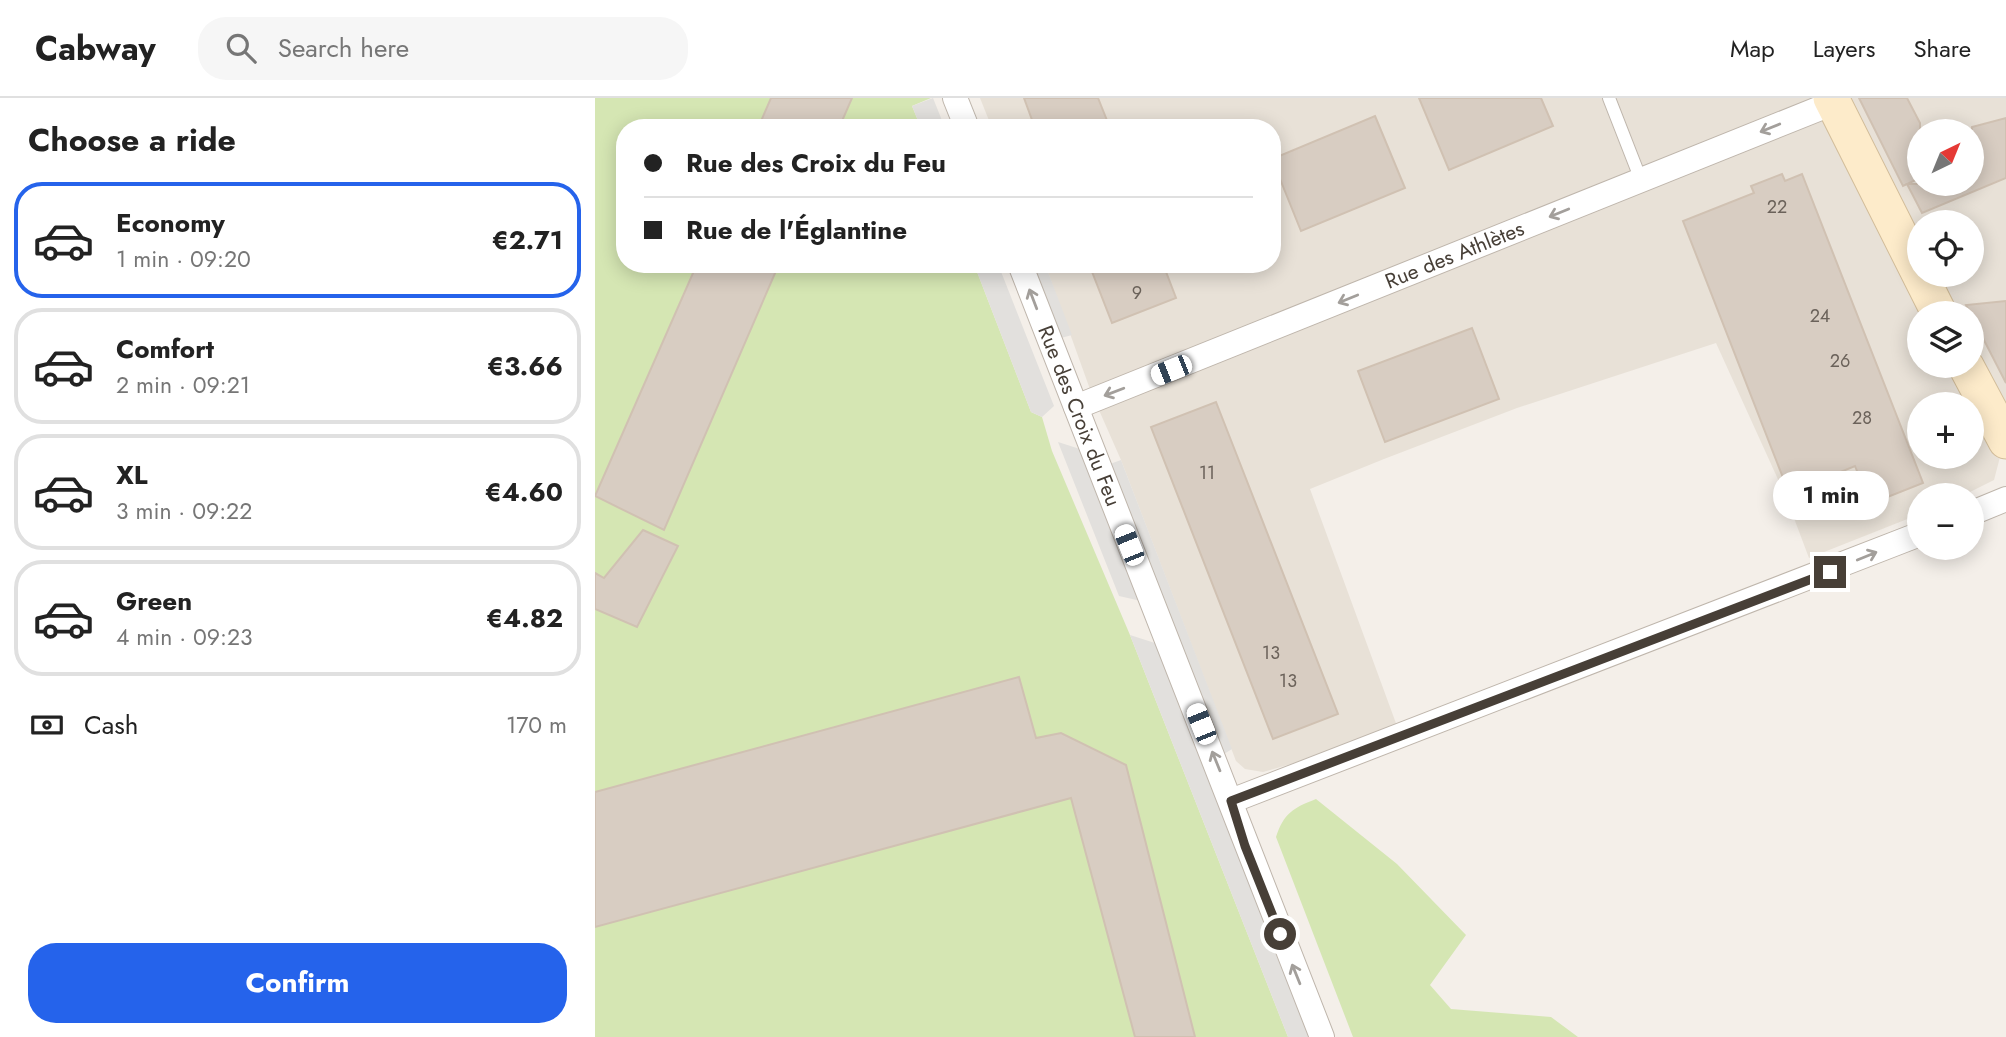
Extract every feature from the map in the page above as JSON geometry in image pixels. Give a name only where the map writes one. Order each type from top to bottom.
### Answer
[{"type":"street","points":[[955,98],[963,119]]},
{"type":"street","points":[[1832,100],[1933,301]]},
{"type":"street","name":"Rue des Athlètes","points":[[1076,407],[1641,180],[1832,100]]},
{"type":"street","name":"Rue des Croix du Feu","points":[[1024,273],[1231,801],[1245,846],[1322,1037]]},
{"type":"street","points":[[1972,378],[2006,441]]},
{"type":"street","points":[[1984,508],[2006,499]]},
{"type":"street","points":[[1231,801],[1907,539]]},
{"type":"lane","points":[[1609,98],[1641,180]]},
{"type":"shaded area","points":[[933,98],[941,119],[917,119],[912,106]]},
{"type":"shaded area","points":[[980,98],[1817,98],[1914,301],[1907,301],[1907,378],[1964,378],[1971,392],[1907,392],[1907,469],[1984,469],[1984,421],[2000,457],[1994,480],[1984,485],[1907,483],[1907,519],[1809,558],[1786,497],[1716,343],[1517,408],[1310,489],[1397,726],[1263,772],[1245,769],[1236,761],[1121,460],[1091,392],[1048,273],[1281,273],[1281,119],[988,119]]},
{"type":"shaded area","points":[[1846,98],[2006,98],[2006,404],[1984,362],[1984,301],[1952,301],[1945,287],[1984,287],[1984,210],[1907,210],[1907,214]]},
{"type":"shaded area","points":[[977,273],[1002,273],[1054,406],[1042,417],[1031,412]]},
{"type":"shaded area","points":[[1036,273],[1048,273],[1072,335],[1061,338]]},
{"type":"shaded area","points":[[1058,442],[1083,450],[1141,601],[1119,596]]},
{"type":"shaded area","points":[[1121,460],[1232,749],[1224,754],[1110,464]]},
{"type":"shaded area","points":[[1130,635],[1158,644],[1311,1037],[1288,1037]]},
{"type":"green space","points":[[595,98],[931,98],[912,106],[917,119],[616,119],[616,273],[977,273],[1031,412],[1042,417],[1052,451],[1130,635],[1288,1037],[595,1037]]},
{"type":"green space","points":[[1316,799],[1397,864],[1466,935],[1430,985],[1451,1009],[1551,1017],[1578,1037],[1353,1037],[1276,837],[1290,812]]},
{"type":"building","points":[[771,98],[852,98],[843,119],[762,119]]},
{"type":"building","points":[[1024,98],[1098,98],[1106,119],[1032,119]]},
{"type":"building","points":[[1419,98],[1541,98],[1553,126],[1449,170]]},
{"type":"building","points":[[1859,98],[1907,98],[1918,119],[1907,119],[1907,184],[1903,186]]},
{"type":"building","points":[[1375,116],[1405,188],[1301,231],[1281,181],[1281,155]]},
{"type":"building","points":[[2006,118],[2006,178],[1985,187],[1985,124]]},
{"type":"building","points":[[1782,174],[1785,181],[1802,174],[1907,442],[1907,469],[1918,469],[1923,483],[1907,483],[1907,489],[1870,504],[1855,466],[1789,493],[1683,221],[1754,193],[1751,186]]},
{"type":"building","points":[[1913,196],[1963,196],[1929,210],[1920,210]]},
{"type":"building","points":[[693,273],[775,273],[664,530],[595,496]]},
{"type":"building","points":[[1093,273],[1166,273],[1176,298],[1112,323]]},
{"type":"building","points":[[2006,301],[2006,383],[1984,340],[1984,303]]},
{"type":"building","points":[[1472,328],[1499,399],[1385,442],[1358,371]]},
{"type":"building","points":[[1216,402],[1338,714],[1273,739],[1151,427]]},
{"type":"building","points":[[643,530],[678,546],[637,627],[595,609],[595,573],[604,578]]},
{"type":"building","points":[[1019,677],[1036,738],[1061,733],[1126,765],[1195,1037],[1135,1037],[1071,798],[595,927],[595,792]]},
{"type":"route","points":[[1280,934],[1245,846],[1231,801],[1830,572]]}]
